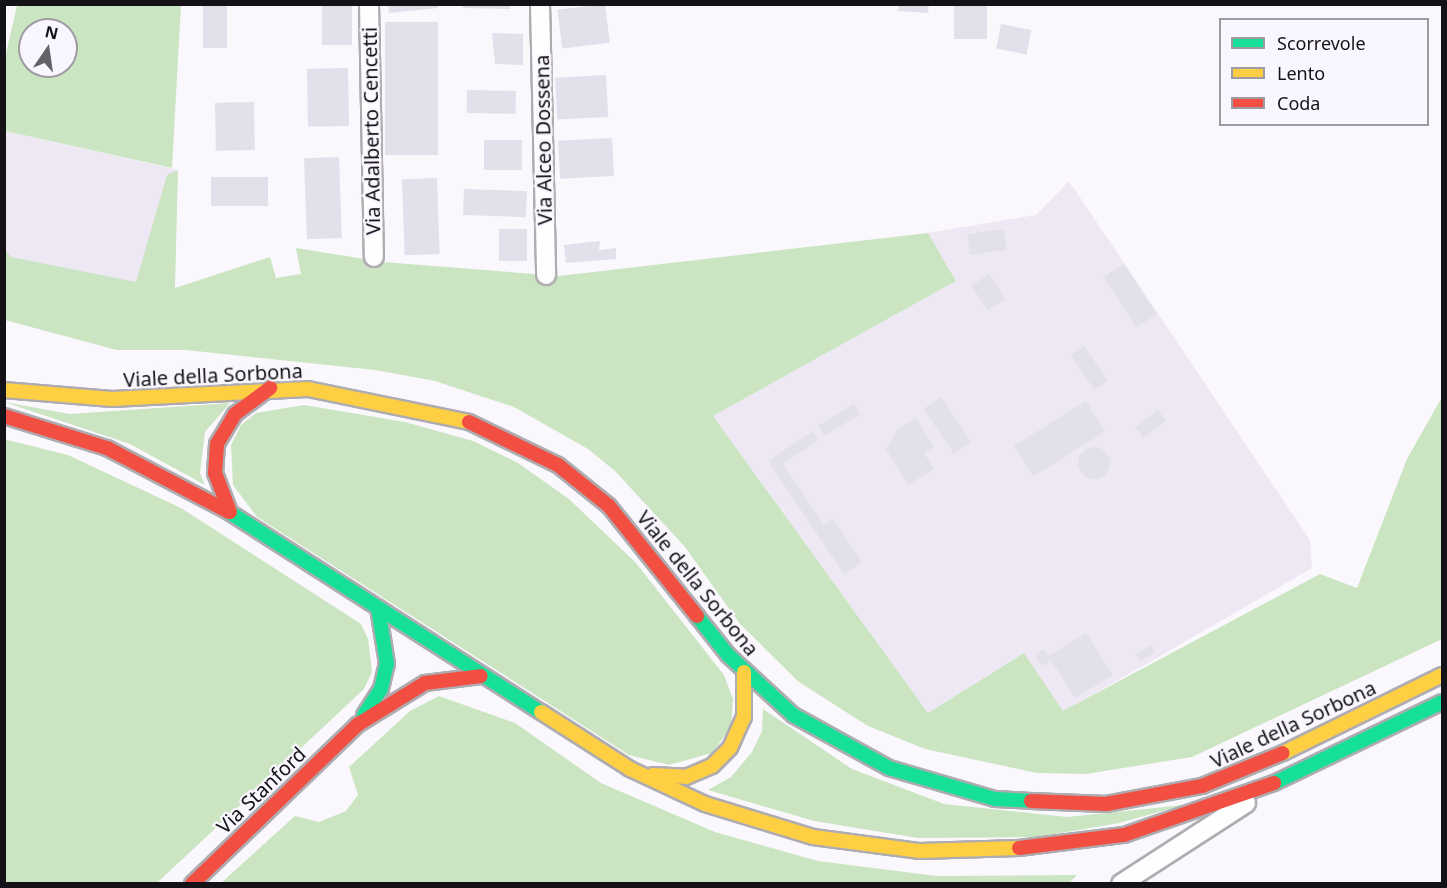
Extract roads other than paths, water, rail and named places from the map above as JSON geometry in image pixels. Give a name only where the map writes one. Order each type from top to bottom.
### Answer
[{"type":"street","name":"Via Adalberto Cencetti","points":[[369,4],[374,257]]},
{"type":"street","name":"Via Alceo Dossena","points":[[540,4],[546,274]]},
{"type":"street","name":"Viale della Sorbona","points":[[4,390],[112,399],[270,388],[323,391],[450,415],[546,457],[625,523],[744,672],[822,733],[927,783],[1010,801],[1090,805],[1157,796],[1218,780],[1443,675]]},
{"type":"street","points":[[230,512],[215,473],[217,444],[235,414],[270,388]]},
{"type":"street","points":[[4,416],[107,448],[230,512],[481,676],[630,769],[757,822],[836,841],[949,852],[1035,850],[1124,836],[1206,812],[1278,783],[1443,702]]},
{"type":"street","name":"Via Stanford","points":[[357,725],[386,674],[388,654],[378,608]]},
{"type":"street","points":[[630,769],[686,777],[721,758],[741,729],[744,672]]},
{"type":"street","name":"Via Stanford","points":[[192,884],[357,725],[425,682],[481,676]]},
{"type":"street","points":[[1121,884],[1278,783]]}]
